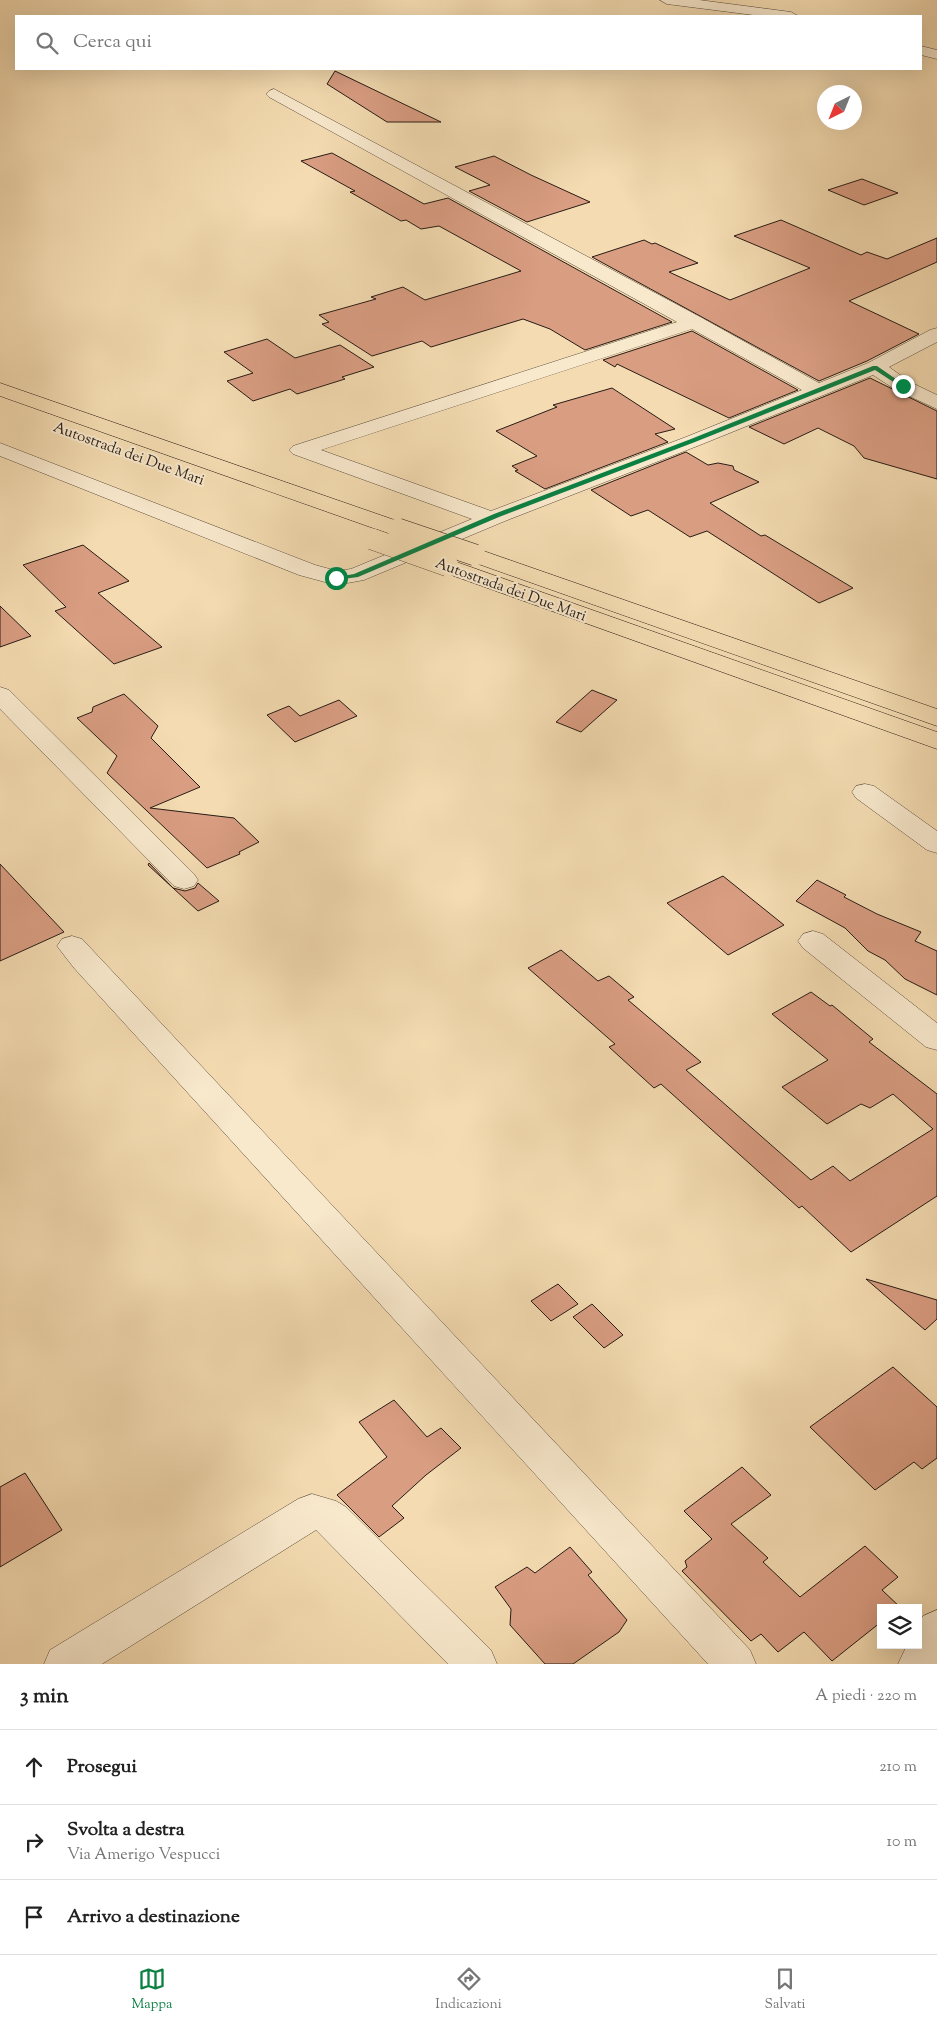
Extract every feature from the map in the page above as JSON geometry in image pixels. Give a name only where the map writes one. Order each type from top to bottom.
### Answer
[{"type":"highway","name":"Autostrada dei Due Mari","points":[[0,389],[937,718]]},
{"type":"highway","name":"Autostrada dei Due Mari","points":[[0,407],[937,741]]},
{"type":"street","points":[[667,0],[783,15]]},
{"type":"street","points":[[922,50],[937,55]]},
{"type":"street","points":[[274,94],[817,390]]},
{"type":"street","points":[[492,518],[300,450],[695,322]]},
{"type":"street","points":[[0,449],[307,570],[336,578],[356,575],[492,518],[693,441],[875,367],[937,334]]},
{"type":"street","points":[[875,367],[897,382],[937,403]]},
{"type":"street","points":[[0,695],[184,880]]},
{"type":"street","points":[[865,792],[937,844]]},
{"type":"street","points":[[813,941],[937,1039]]},
{"type":"street","points":[[72,946],[735,1664]]},
{"type":"street","points":[[65,1664],[312,1511],[322,1513],[332,1520],[476,1664]]},
{"type":"street","points":[[919,1664],[937,1629]]},
{"type":"building","points":[[335,71],[441,122],[387,122],[327,84]]},
{"type":"building","points":[[332,153],[424,204],[448,198],[672,322],[585,350],[550,329],[523,319],[431,347],[422,341],[372,356],[322,324],[329,322],[319,315],[376,299],[371,297],[403,287],[425,300],[521,271],[439,226],[421,229],[406,220],[401,221],[350,192],[355,191],[301,161]]},
{"type":"building","points":[[494,156],[590,202],[527,222],[469,191],[490,185],[455,167]]},
{"type":"building","points":[[862,179],[898,193],[864,205],[828,190]]},
{"type":"building","points":[[781,220],[861,255],[867,252],[887,259],[937,238],[937,262],[849,301],[919,334],[867,361],[819,381],[592,257],[644,240],[652,244],[655,243],[698,263],[669,272],[730,300],[810,268],[734,236]]},
{"type":"building","points":[[692,331],[798,390],[729,418],[617,364],[615,367],[603,360]]},
{"type":"building","points":[[267,339],[295,358],[340,345],[374,367],[342,377],[345,379],[297,394],[290,389],[253,401],[227,381],[253,373],[224,352]]},
{"type":"building","points":[[870,378],[937,411],[937,479],[864,458],[854,446],[818,428],[784,444],[749,427]]},
{"type":"building","points":[[612,388],[675,429],[655,434],[668,442],[545,489],[515,471],[518,470],[512,466],[537,456],[496,431],[557,407],[553,405]]},
{"type":"building","points":[[686,452],[708,465],[718,463],[733,466],[734,470],[759,482],[710,503],[761,536],[765,535],[853,588],[819,603],[707,531],[690,537],[648,510],[631,516],[591,490]]},
{"type":"building","points":[[83,545],[129,581],[98,593],[162,647],[114,664],[55,611],[66,607],[23,565]]},
{"type":"building","points":[[0,606],[31,636],[0,647]]},
{"type":"building","points":[[592,690],[617,700],[581,732],[556,722]]},
{"type":"building","points":[[124,694],[158,726],[151,738],[200,787],[150,808],[234,818],[259,842],[239,852],[240,854],[207,868],[107,773],[117,756],[77,718],[92,712],[93,707]]},
{"type":"building","points":[[339,700],[357,716],[295,742],[267,715],[289,706],[300,716]]},
{"type":"building","points":[[149,863],[173,888],[148,865]]},
{"type":"building","points":[[0,864],[64,932],[0,961]]},
{"type":"building","points":[[723,876],[784,925],[728,955],[667,903]]},
{"type":"building","points":[[817,880],[877,914],[921,932],[915,941],[937,951],[937,995],[905,979],[885,960],[868,951],[845,928],[796,901]]},
{"type":"building","points":[[198,883],[219,901],[198,911],[173,888],[185,891],[195,888]]},
{"type":"building","points":[[561,950],[598,981],[609,976],[634,997],[628,1000],[701,1062],[686,1070],[811,1180],[833,1166],[850,1181],[933,1129],[893,1094],[870,1108],[861,1104],[827,1124],[782,1087],[828,1060],[772,1014],[811,992],[830,1006],[832,1005],[873,1039],[869,1042],[937,1094],[937,1196],[851,1252],[802,1206],[799,1208],[661,1084],[654,1088],[609,1047],[615,1044],[528,968]]},
{"type":"building","points":[[866,1279],[937,1300],[937,1319],[925,1330]]},
{"type":"building","points":[[558,1284],[578,1304],[551,1321],[531,1301]]},
{"type":"building","points":[[592,1304],[623,1335],[604,1348],[573,1317]]},
{"type":"building","points":[[893,1367],[937,1407],[937,1458],[922,1469],[914,1462],[875,1490],[810,1427]]},
{"type":"building","points":[[394,1400],[427,1437],[441,1428],[461,1448],[426,1475],[392,1506],[404,1518],[379,1537],[337,1495],[387,1457],[359,1422]]},
{"type":"building","points":[[742,1467],[771,1495],[731,1524],[768,1558],[763,1562],[800,1597],[865,1546],[898,1577],[882,1590],[897,1604],[877,1604],[877,1625],[832,1661],[804,1632],[778,1652],[761,1634],[751,1641],[682,1571],[687,1567],[685,1561],[712,1539],[684,1511]]},
{"type":"building","points":[[25,1473],[62,1530],[0,1567],[0,1487]]},
{"type":"building","points":[[570,1547],[592,1572],[588,1575],[627,1620],[619,1632],[573,1664],[545,1664],[510,1625],[511,1609],[495,1587],[527,1567],[535,1573]]},
{"type":"route","points":[[336,578],[356,575],[458,531],[693,441],[875,367],[884,375],[903,386]]}]
